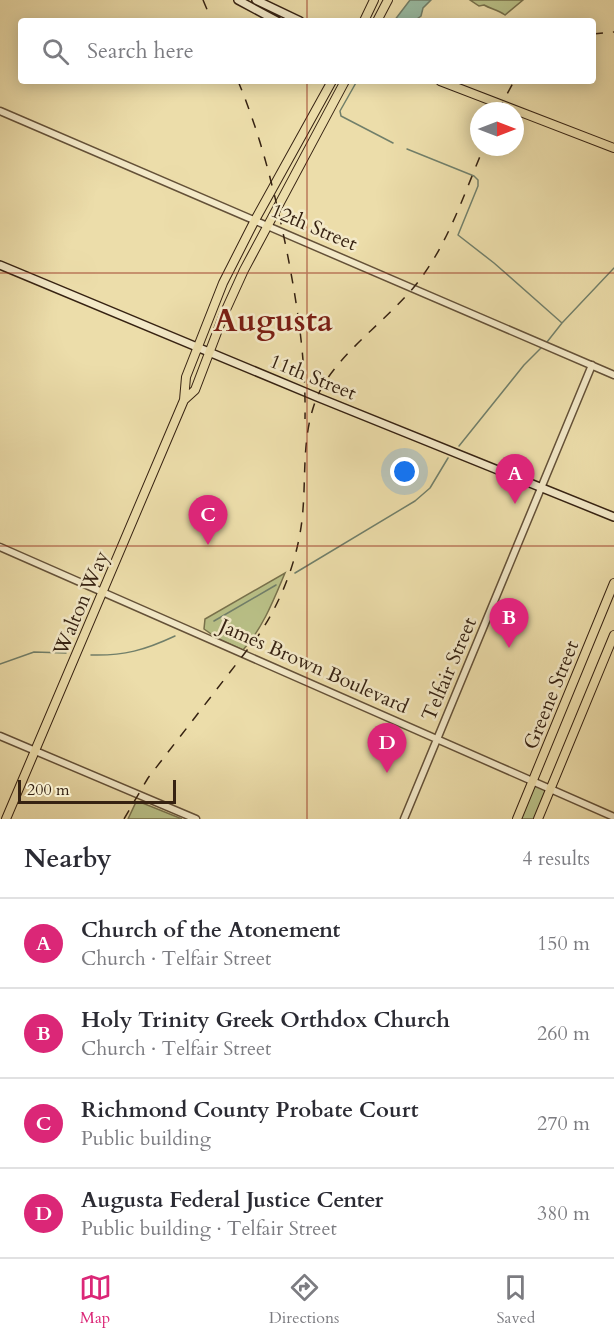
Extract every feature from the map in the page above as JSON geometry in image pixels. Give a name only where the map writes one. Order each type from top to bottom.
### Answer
[{"type":"main road","points":[[238,0],[271,18]]},
{"type":"main road","points":[[256,0],[294,18]]},
{"type":"main road","points":[[365,18],[374,0]]},
{"type":"main road","points":[[379,18],[388,0]]},
{"type":"main road","name":"Walton Way","points":[[6,819],[184,400],[186,377],[223,283],[330,84]]},
{"type":"main road","name":"Walton Way","points":[[184,400],[195,390],[231,298],[343,84]]},
{"type":"main road","points":[[448,84],[614,148]]},
{"type":"main road","name":"11th Street","points":[[0,265],[614,517]]},
{"type":"main road","name":"Greene Street","points":[[517,819],[614,583]]},
{"type":"main road","name":"Greene Street","points":[[538,819],[614,635]]},
{"type":"street","name":"12th Street","points":[[0,111],[614,375]]},
{"type":"street","name":"Telfair Street","points":[[404,819],[592,365]]},
{"type":"street","name":"James Brown Boulevard","points":[[0,546],[614,817]]},
{"type":"street","points":[[0,736],[196,819]]},
{"type":"shaded area","points":[[410,0],[431,0],[423,8],[418,18],[396,18]]},
{"type":"shaded area","points":[[470,0],[523,0],[505,15],[484,5],[479,6]]},
{"type":"shaded area","points":[[285,573],[262,623],[243,650],[204,629],[205,619]]},
{"type":"shaded area","points":[[533,782],[550,789],[538,819],[517,819]]},
{"type":"shaded area","points":[[136,802],[140,802],[182,819],[128,819]]},
{"type":"waterway","points":[[355,84],[340,111],[341,116],[393,143]]},
{"type":"waterway","points":[[407,149],[474,176],[478,180],[478,186],[458,235],[494,263],[562,323]]},
{"type":"waterway","points":[[547,342],[614,268]]},
{"type":"waterway","points":[[459,446],[524,365],[541,348]]},
{"type":"waterway","points":[[295,573],[415,501],[430,488],[448,458]]},
{"type":"waterway","points":[[214,621],[276,585]]},
{"type":"waterway","points":[[91,655],[134,651],[175,636]]},
{"type":"waterway","points":[[0,664],[34,652],[66,653]]},
{"type":"railway","points":[[203,0],[211,18]]},
{"type":"railway","points":[[596,34],[614,32]]},
{"type":"railway","points":[[239,84],[267,165],[287,252],[300,335],[305,419]]},
{"type":"railway","points":[[503,102],[512,84]]},
{"type":"railway","points":[[124,819],[148,778],[267,622],[289,576],[298,543],[303,509],[307,439],[317,397],[326,381],[351,350],[409,293],[421,278],[440,247],[480,156]]},
{"type":"place","name":"Church of the Atonement","points":[[515,504]]},
{"type":"place","name":"Richmond County Probate Court","points":[[208,545]]},
{"type":"place","name":"Holy Trinity Greek Orthdox Church","points":[[509,648]]},
{"type":"place","name":"Augusta Federal Justice Center","points":[[387,773]]},
{"type":"district","name":"Augusta","points":[[273,321]]}]
